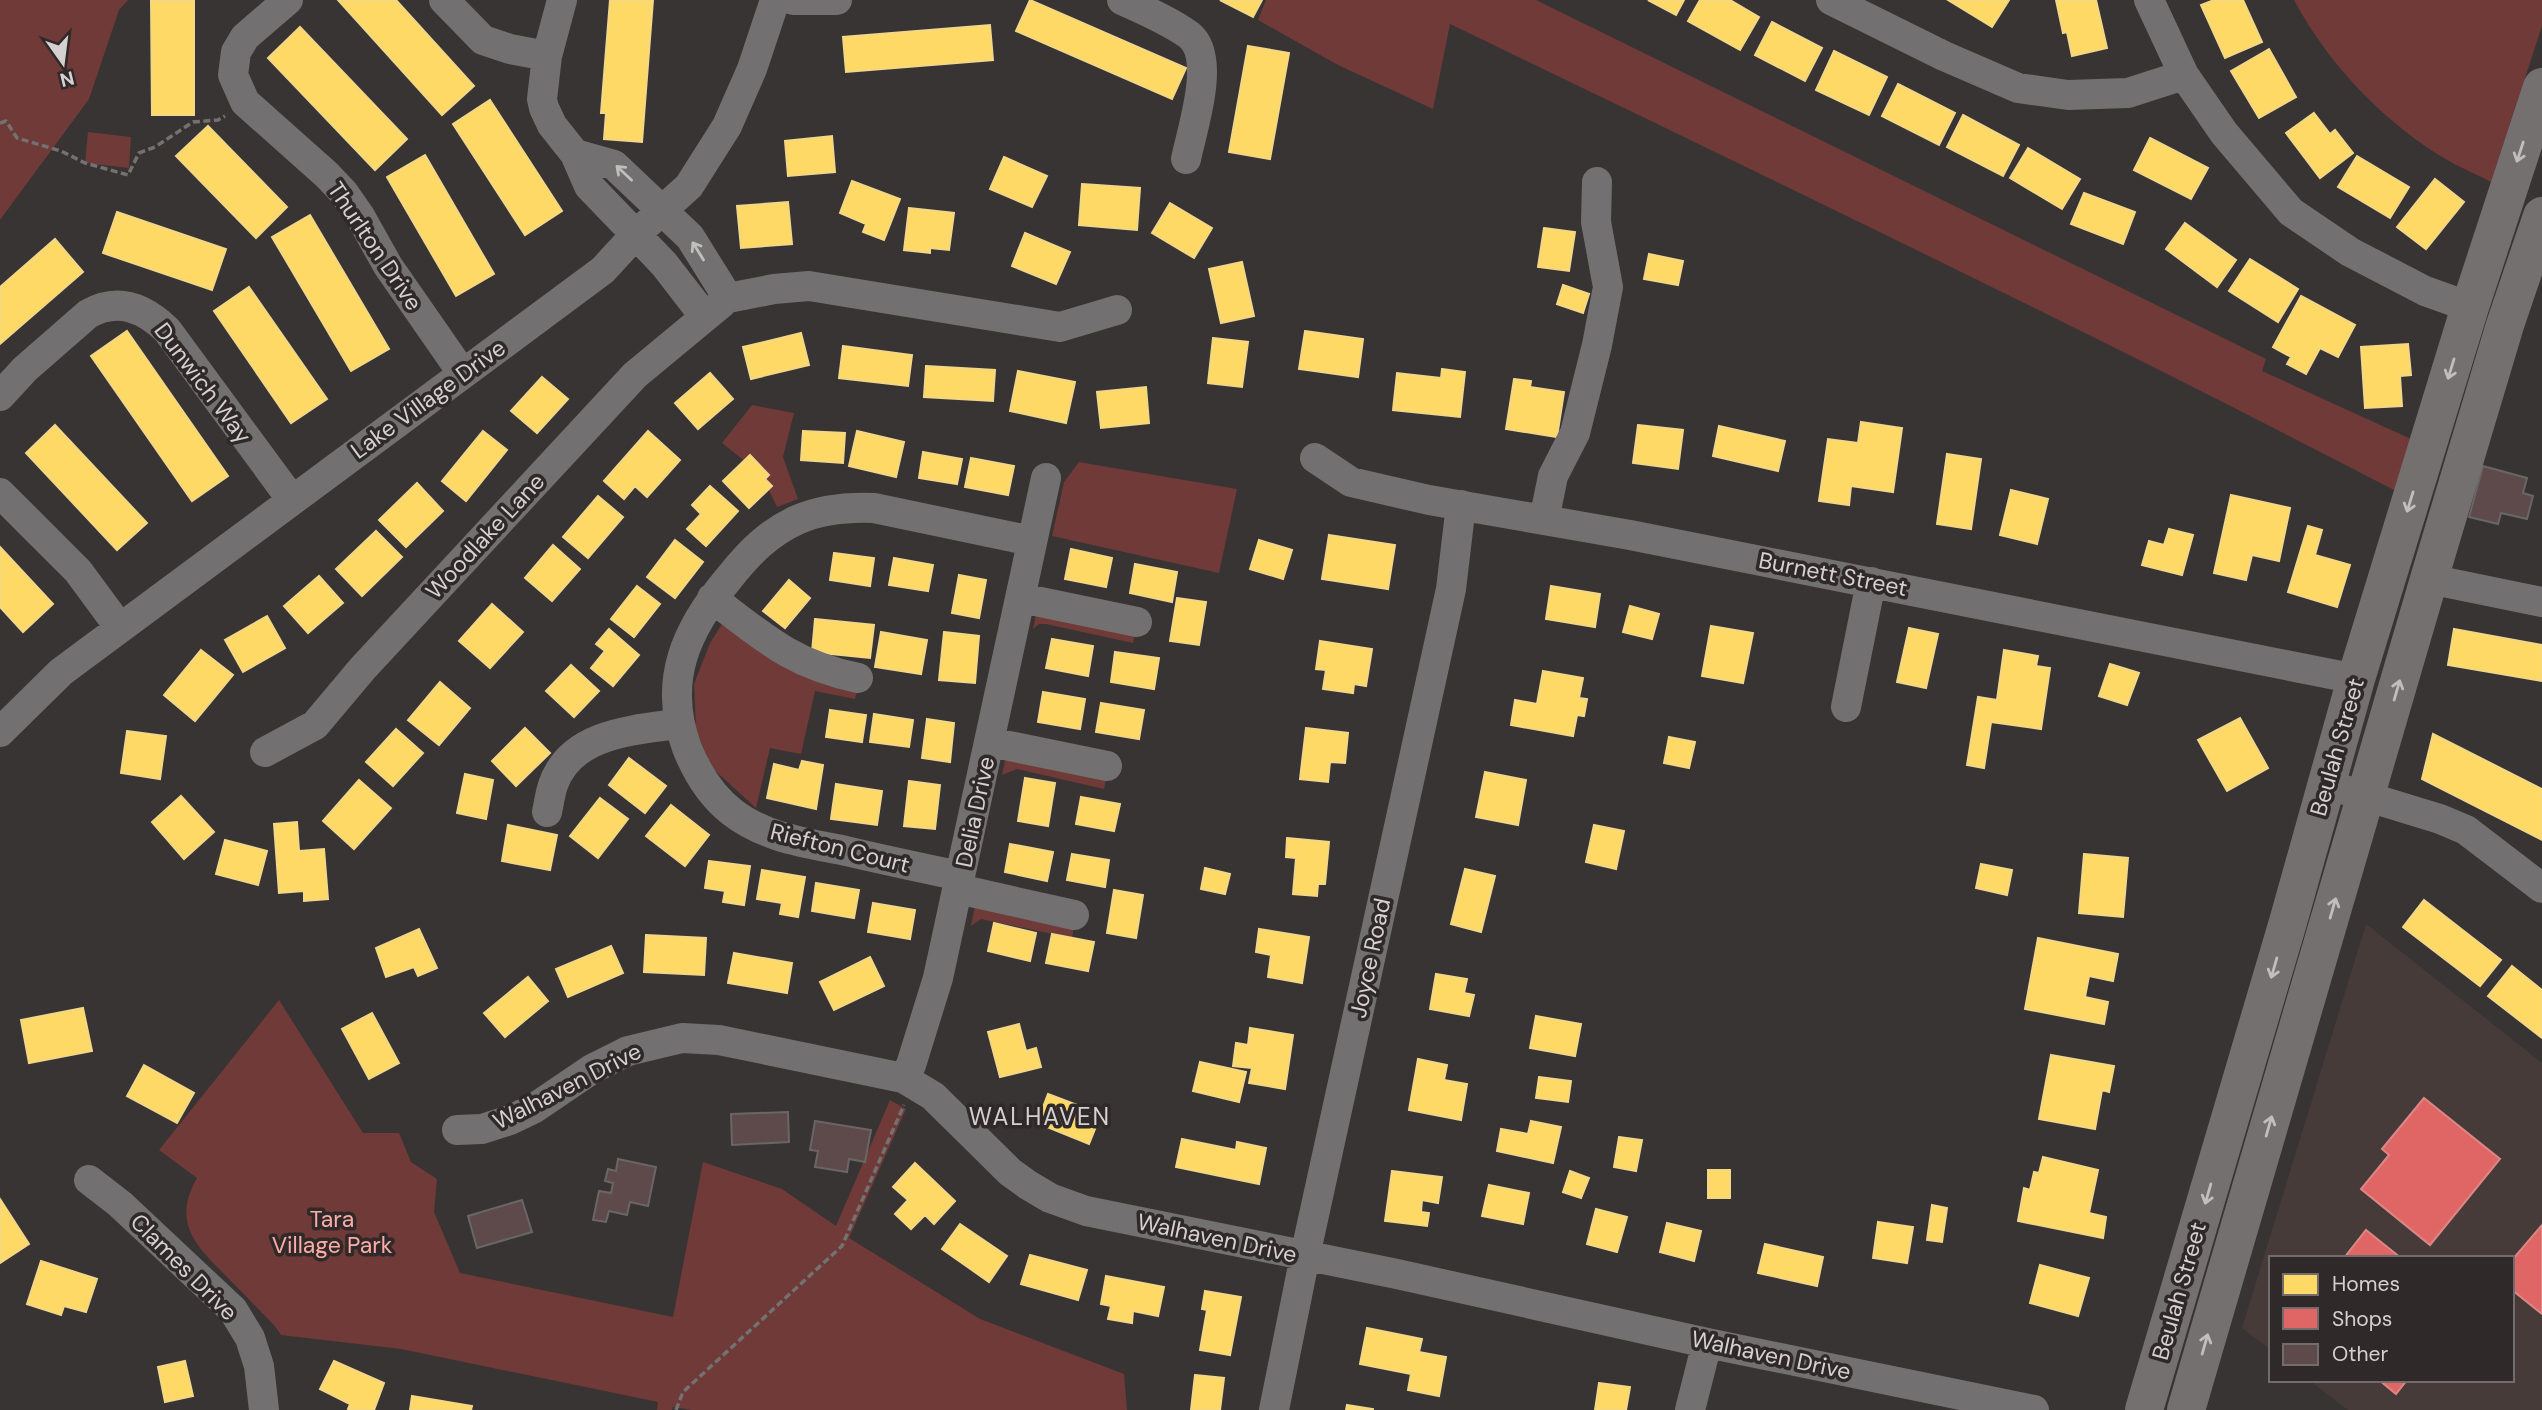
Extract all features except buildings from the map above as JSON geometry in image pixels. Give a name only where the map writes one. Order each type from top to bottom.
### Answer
[{"type":"main road","name":"Beulah Street","points":[[2144,1410],[2288,922],[2356,679],[2470,307],[2542,87]]},
{"type":"main road","name":"Beulah Street","points":[[2186,1410],[2429,579],[2505,325],[2542,216]]},
{"type":"street","name":"Thurlton Drive","points":[[288,0],[245,37],[236,52],[233,75],[245,102],[344,193],[388,266],[463,374]]},
{"type":"street","points":[[444,0],[483,40],[510,49],[547,56]]},
{"type":"street","points":[[562,0],[547,56],[542,99],[544,108],[552,125],[575,154],[589,186],[664,264],[705,317]]},
{"type":"street","name":"Lake Village Drive","points":[[0,732],[61,672],[603,270],[635,235],[689,186],[727,126],[752,69],[775,0]]},
{"type":"street","points":[[793,0],[838,0]]},
{"type":"street","points":[[1122,0],[1190,36],[1202,56],[1203,72],[1186,159]]},
{"type":"street","points":[[1831,0],[1944,56],[2018,88],[2068,95],[2128,93],[2184,75]]},
{"type":"street","points":[[2149,0],[2184,75],[2224,133],[2291,212],[2350,253],[2425,291],[2470,307]]},
{"type":"street","points":[[575,154],[614,164],[662,209],[690,237],[728,298]]},
{"type":"street","points":[[1544,520],[1553,476],[1574,433],[1583,402],[1608,287],[1596,222],[1597,182]]},
{"type":"street","name":"Woodlake Lane","points":[[265,752],[315,725],[382,648],[635,375],[728,298],[810,285],[1060,327],[1117,310]]},
{"type":"street","name":"Dunwich Way","points":[[0,396],[88,314],[113,305],[125,305],[142,311],[167,330],[292,500]]},
{"type":"street","name":"Burnett Street","points":[[1315,458],[1351,482],[2356,679]]},
{"type":"street","name":"Delia Drive","points":[[908,1081],[938,978],[1046,478]]},
{"type":"street","points":[[0,493],[78,572],[120,628]]},
{"type":"street","name":"Joyce Road","points":[[1274,1410],[1305,1256],[1451,589],[1461,505]]},
{"type":"street","name":"Riefton Court","points":[[1032,541],[874,508],[827,510],[796,520],[767,538],[748,555],[712,598],[692,629],[679,665],[678,724],[695,768],[707,786],[732,812],[747,822],[782,837],[1074,915]]},
{"type":"street","points":[[2429,579],[2542,602]]},
{"type":"street","points":[[1846,707],[1871,582]]},
{"type":"street","points":[[712,598],[767,641],[790,655],[824,671],[858,678]]},
{"type":"street","points":[[1021,598],[1137,622]]},
{"type":"street","points":[[547,812],[554,783],[566,763],[582,748],[618,732],[678,724]]},
{"type":"street","points":[[990,742],[1107,766]]},
{"type":"street","points":[[2325,784],[2440,818],[2466,830],[2542,888]]},
{"type":"street","name":"Walhaven Drive","points":[[457,1130],[482,1129],[533,1110],[608,1060],[646,1045],[682,1038],[719,1040],[908,1081],[933,1096],[1010,1172],[1050,1198],[1086,1211],[1397,1274],[1707,1343],[2034,1410]]},
{"type":"street","name":"Clames Drive","points":[[89,1180],[120,1204],[233,1310],[250,1338],[259,1366],[264,1410]]},
{"type":"street","points":[[1690,1410],[1707,1343]]},
{"type":"path","points":[[0,123],[6,121],[17,138],[61,151],[85,163],[128,175],[139,153],[155,147],[193,122],[218,120],[245,102]]},
{"type":"path","points":[[676,1410],[683,1392],[842,1246],[908,1081]]},
{"type":"shaded area","points":[[2366,924],[2542,1063],[2542,1410],[2348,1410],[2312,1382],[2514,1382],[2514,1256],[2269,1256],[2269,1348],[2242,1328]]},
{"type":"green space","points":[[0,0],[128,0],[119,10],[89,99],[0,220]]},
{"type":"green space","points":[[1266,0],[1536,0],[2266,359],[2262,371],[2411,439],[2396,491],[2043,312],[1450,24],[1433,109],[1338,65],[1258,20]]},
{"type":"green space","points":[[2294,0],[2542,0],[2542,26],[2491,182],[2434,152],[2373,103],[2337,65]]},
{"type":"green space","points":[[88,132],[131,137],[129,168],[85,163]]},
{"type":"green space","points":[[752,405],[794,413],[783,457],[798,499],[777,507],[761,474],[722,443]]},
{"type":"green space","points":[[1079,462],[1237,489],[1219,573],[1052,536],[1064,482]]},
{"type":"green space","points":[[1042,585],[1043,589],[1138,613],[1133,643],[1046,624],[1039,624],[1033,629]]},
{"type":"green space","points":[[738,599],[775,639],[861,672],[855,699],[815,691],[801,754],[770,748],[756,808],[711,767],[696,729],[694,684],[710,643]]},
{"type":"green space","points":[[1011,733],[1110,758],[1104,789],[1017,769],[1002,775]]},
{"type":"green space","points":[[980,881],[1077,907],[1072,938],[981,919],[971,926]]},
{"type":"green space","name":"Tara Village Park","points":[[279,1000],[363,1133],[399,1133],[411,1162],[437,1179],[434,1212],[460,1273],[673,1317],[703,1162],[782,1189],[836,1226],[890,1100],[906,1109],[849,1238],[980,1319],[1124,1374],[1127,1410],[692,1410],[673,1407],[672,1410],[657,1410],[658,1402],[401,1349],[281,1335],[197,1244],[187,1221],[186,1208],[197,1178],[159,1150]]},
{"type":"district","name":"WALHAVEN","points":[[1040,1117]]}]
